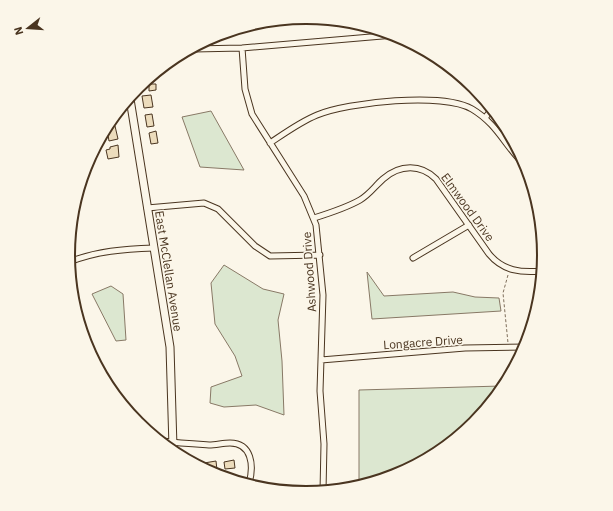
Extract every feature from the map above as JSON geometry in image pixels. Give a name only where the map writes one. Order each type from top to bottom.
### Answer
[{"type":"street","points":[[202,49],[242,48],[379,35]]},
{"type":"street","name":"Ashwood Drive","points":[[242,48],[245,89],[252,114],[304,196],[314,218],[320,255],[322,295],[320,391],[324,444],[323,487]]},
{"type":"street","points":[[270,143],[318,114],[393,100],[454,103],[472,109],[484,118],[501,135],[515,154]]},
{"type":"street","name":"East McClellan Avenue","points":[[131,105],[170,347],[173,444]]},
{"type":"street","points":[[484,118],[488,113]]},
{"type":"street","name":"Elmwood Drive","points":[[314,218],[347,206],[368,194],[391,173],[400,168],[411,167],[430,172],[494,259],[510,269],[523,272],[538,271]]},
{"type":"street","points":[[147,208],[204,203],[218,209],[255,246],[270,256],[320,255]]},
{"type":"street","points":[[413,258],[469,225]]},
{"type":"street","points":[[75,260],[86,255],[102,252],[154,248]]},
{"type":"street","name":"Longacre Drive","points":[[321,360],[465,348],[519,347]]},
{"type":"street","points":[[174,445],[211,445],[230,443],[242,446],[248,451],[251,458],[249,480]]},
{"type":"path","points":[[508,347],[503,293],[510,269]]},
{"type":"green space","points":[[211,111],[244,170],[200,167],[182,117]]},
{"type":"green space","points":[[224,265],[263,289],[284,294],[278,320],[282,361],[284,415],[256,405],[224,407],[210,403],[211,387],[242,376],[235,356],[215,324],[211,283]]},
{"type":"green space","points":[[367,272],[384,296],[453,292],[475,297],[499,298],[501,311],[372,319]]},
{"type":"green space","points":[[111,286],[123,294],[126,340],[116,341],[92,294]]},
{"type":"green space","points":[[497,386],[481,408],[459,430],[435,448],[409,463],[381,475],[359,481],[359,390]]},
{"type":"building","points":[[151,84],[156,84],[156,90],[149,91],[149,86]]},
{"type":"building","points":[[151,95],[153,107],[144,108],[142,96]]},
{"type":"building","points":[[152,114],[154,126],[147,127],[145,115]]},
{"type":"building","points":[[115,126],[118,139],[109,141],[108,136]]},
{"type":"building","points":[[156,131],[158,143],[151,144],[149,133]]},
{"type":"building","points":[[118,145],[119,157],[108,159],[106,150],[110,149],[110,147]]},
{"type":"building","points":[[234,460],[235,468],[225,469],[224,462]]},
{"type":"building","points":[[216,461],[217,468],[204,463]]}]
